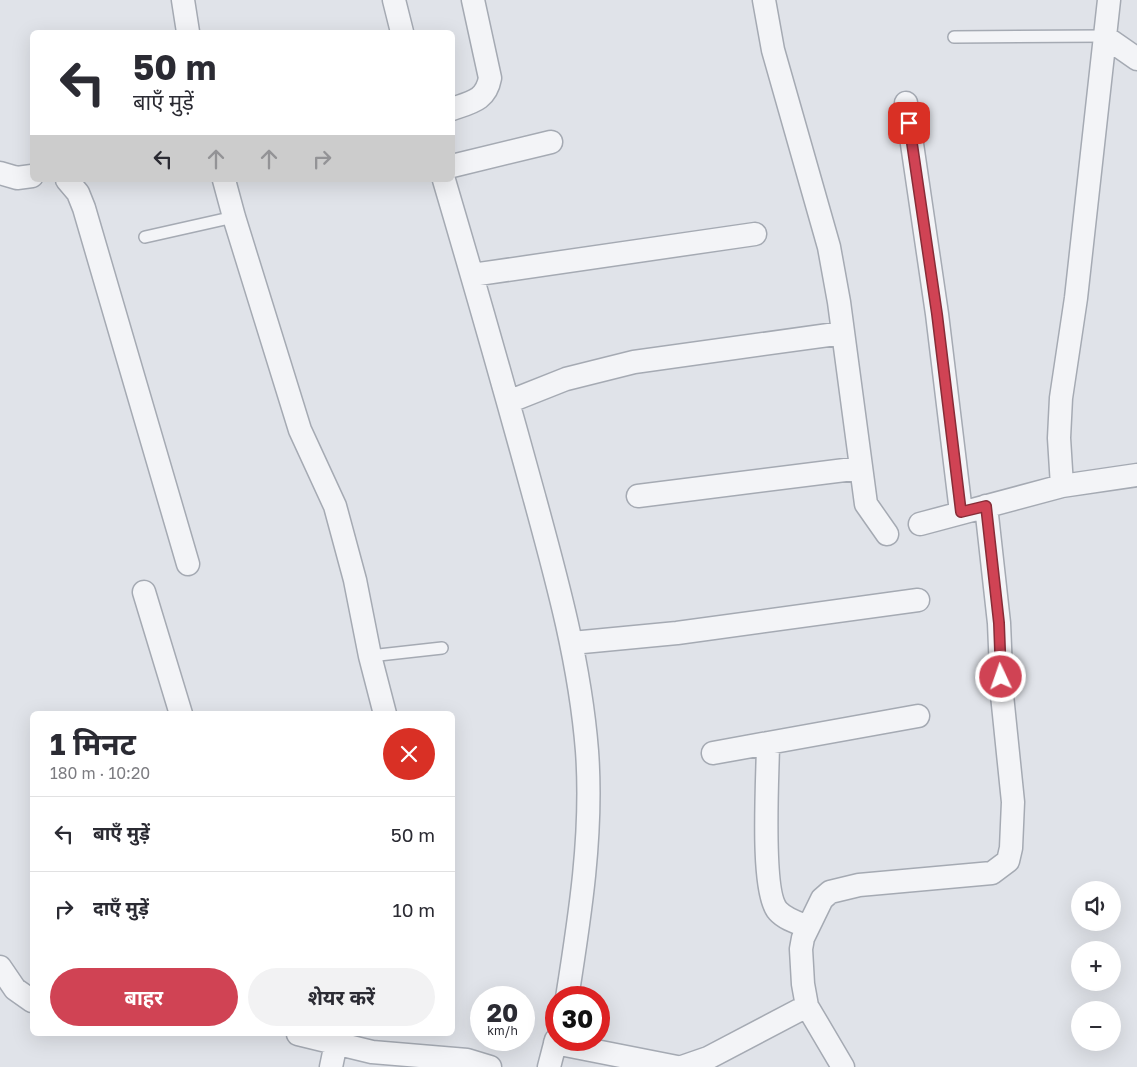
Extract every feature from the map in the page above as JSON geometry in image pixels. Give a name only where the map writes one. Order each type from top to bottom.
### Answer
[{"type":"street","points":[[183,0],[188,30]]},
{"type":"street","points":[[394,0],[402,30]]},
{"type":"street","points":[[455,108],[479,99],[488,90],[490,78],[473,0]]},
{"type":"street","points":[[764,0],[773,50],[829,247],[866,504],[887,534]]},
{"type":"street","points":[[1062,486],[1059,438],[1061,398],[1076,298],[1109,0]]},
{"type":"street","points":[[1104,36],[1137,59]]},
{"type":"street","points":[[906,104],[937,314],[961,512]]},
{"type":"street","points":[[455,165],[551,142]]},
{"type":"street","points":[[0,173],[16,178],[30,176]]},
{"type":"street","points":[[69,182],[78,193],[84,208],[188,564]]},
{"type":"street","points":[[225,182],[300,430],[335,506],[355,580],[370,656],[384,711]]},
{"type":"street","points":[[445,182],[508,402],[572,643],[580,683],[587,752],[588,819],[585,870],[569,986]]},
{"type":"street","points":[[472,275],[755,234]]},
{"type":"street","points":[[508,402],[566,379],[634,362],[843,334]]},
{"type":"street","points":[[638,496],[861,468]]},
{"type":"street","points":[[920,524],[1062,486],[1137,475]]},
{"type":"street","points":[[843,1067],[807,1006],[803,984],[801,949],[808,928],[822,899],[830,892],[859,885],[992,873],[1008,861],[1011,848],[1013,802],[1002,695],[999,623],[986,506]]},
{"type":"street","points":[[144,592],[180,711]]},
{"type":"street","points":[[572,643],[677,633],[918,600]]},
{"type":"street","points":[[713,753],[918,716]]},
{"type":"street","points":[[768,743],[767,844],[771,899],[777,911],[808,928]]},
{"type":"street","points":[[0,967],[15,989],[30,1000]]},
{"type":"street","points":[[682,1067],[708,1058],[807,1006]]},
{"type":"street","points":[[306,1036],[336,1043],[373,1043],[467,1060],[490,1067]]},
{"type":"street","points":[[331,1067],[336,1043]]},
{"type":"street","points":[[549,1067],[553,1051]]},
{"type":"street","points":[[600,1051],[677,1067]]},
{"type":"lane","points":[[954,37],[1104,36]]},
{"type":"lane","points":[[145,237],[234,217]]},
{"type":"lane","points":[[370,656],[442,648]]},
{"type":"route","points":[[909,123],[937,314],[961,512],[986,506],[999,623],[1001,677]]}]
